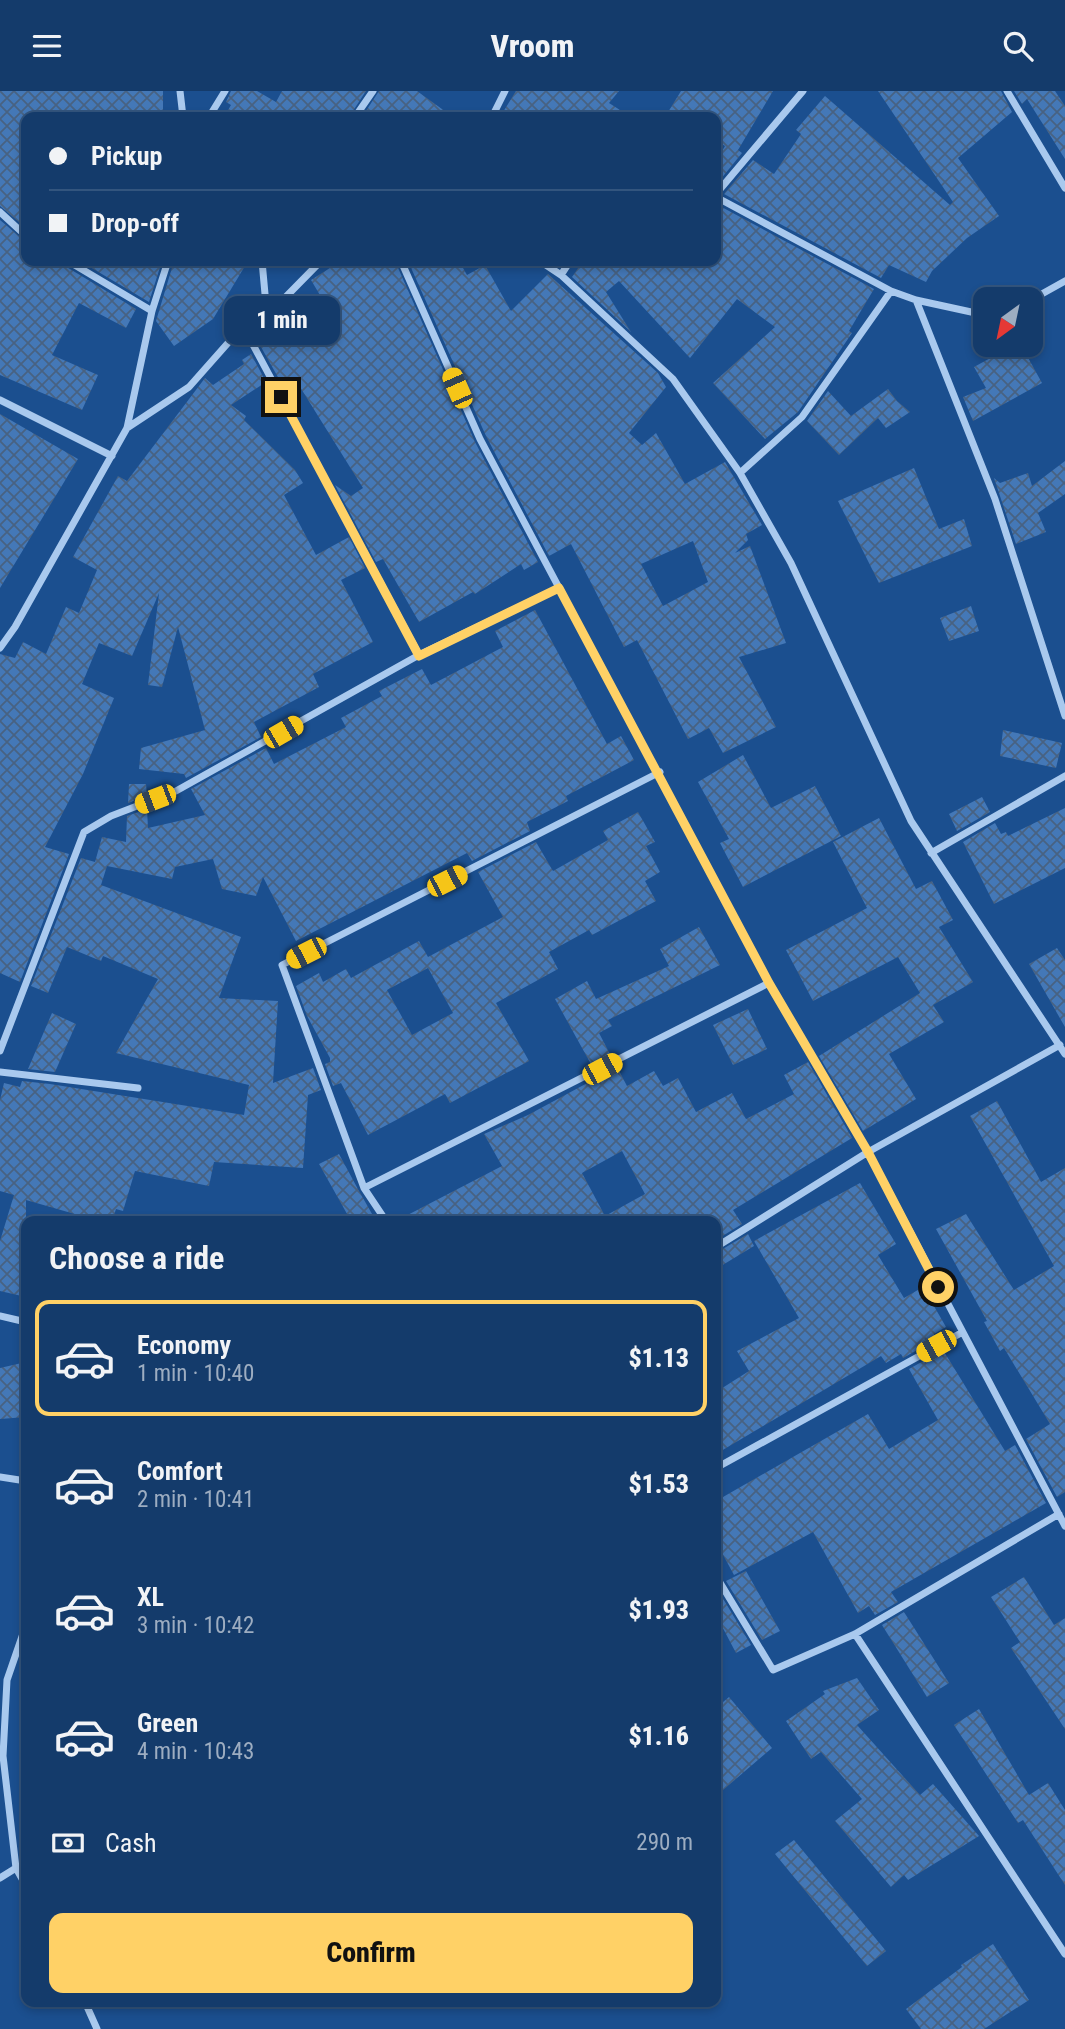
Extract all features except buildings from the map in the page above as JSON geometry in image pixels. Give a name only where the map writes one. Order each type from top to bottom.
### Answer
[{"type":"street","points":[[180,91],[182,112]]},
{"type":"street","points":[[212,112],[225,91]]},
{"type":"street","points":[[358,112],[373,91]]},
{"type":"street","points":[[494,112],[505,91]]},
{"type":"street","points":[[721,190],[803,91]]},
{"type":"street","points":[[1007,91],[1065,188]]},
{"type":"street","points":[[721,199],[891,291],[916,300],[973,312]]},
{"type":"street","points":[[0,212],[21,231]]},
{"type":"street","points":[[76,266],[152,311]]},
{"type":"street","points":[[0,648],[15,627],[127,428],[152,311],[166,266]]},
{"type":"street","points":[[262,266],[267,316]]},
{"type":"street","points":[[127,428],[189,387],[243,326],[267,316],[316,266]]},
{"type":"street","points":[[403,266],[480,439],[660,772],[769,983],[868,1152],[1065,1526]]},
{"type":"street","points":[[548,266],[561,275],[673,379],[740,473],[791,563],[911,821],[1065,1054]]},
{"type":"street","points":[[561,275],[567,266]]},
{"type":"street","points":[[1043,293],[1065,281]]},
{"type":"street","points":[[740,473],[802,417],[891,291]]},
{"type":"street","points":[[916,300],[995,499],[1065,716]]},
{"type":"street","points":[[243,326],[419,656]]},
{"type":"street","points":[[0,400],[112,456]]},
{"type":"street","points":[[0,1051],[84,832],[111,816],[176,791],[419,656],[559,588]]},
{"type":"street","points":[[383,1216],[364,1188],[282,965],[660,772]]},
{"type":"street","points":[[931,853],[1065,776]]},
{"type":"street","points":[[364,1188],[769,983]]},
{"type":"street","points":[[721,1244],[868,1152],[1060,1045]]},
{"type":"street","points":[[0,1072],[138,1089]]},
{"type":"street","points":[[0,1316],[21,1321]]},
{"type":"street","points":[[721,1465],[961,1333]]},
{"type":"street","points":[[0,1477],[21,1480]]},
{"type":"street","points":[[721,1584],[774,1670],[855,1634],[1059,1514]]},
{"type":"street","points":[[855,1634],[1065,1954]]},
{"type":"street","points":[[21,1639],[7,1680],[3,1756],[16,1868],[21,1877]]},
{"type":"street","points":[[0,1878],[16,1868]]},
{"type":"street","points":[[87,2007],[97,2029]]},
{"type":"route","points":[[281,397],[419,656],[559,588],[660,772],[769,983],[868,1152],[938,1287]]}]
